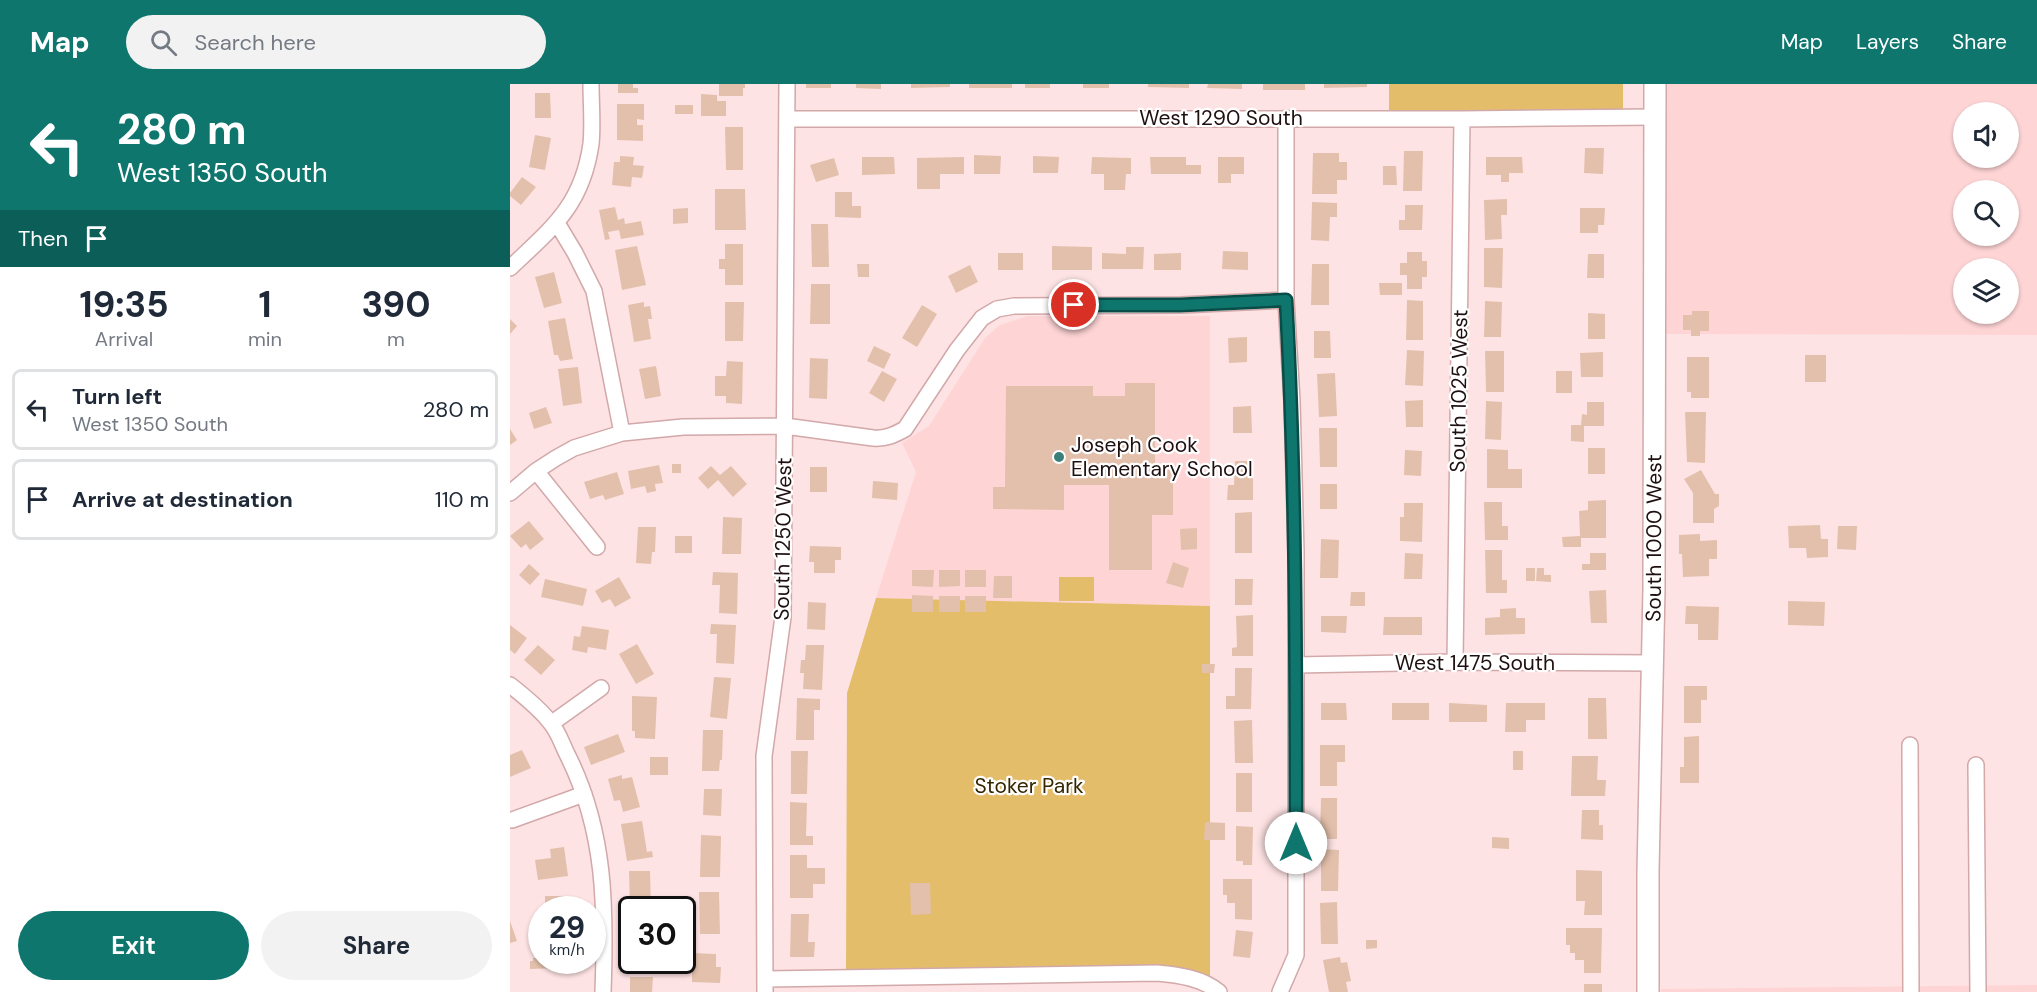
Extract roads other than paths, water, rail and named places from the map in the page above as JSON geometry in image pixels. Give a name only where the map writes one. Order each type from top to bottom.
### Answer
[{"type":"main road","name":"South 1000 West","points":[[1648,992],[1648,872],[1654,663],[1655,84]]},
{"type":"street","points":[[510,268],[556,223],[573,202],[584,173],[591,143],[591,84]]},
{"type":"street","name":"South 1250 West","points":[[765,986],[764,756],[783,617],[787,84]]},
{"type":"street","name":"West 1290 South","points":[[787,119],[1654,117]]},
{"type":"street","points":[[1280,992],[1296,955],[1296,665],[1292,401],[1286,300],[1286,118]]},
{"type":"street","name":"South 1025 West","points":[[1455,663],[1462,119]]},
{"type":"street","points":[[556,223],[575,253],[594,291],[622,433]]},
{"type":"street","points":[[510,493],[536,471],[574,448],[622,433],[683,427],[785,426],[873,438],[894,435],[905,429],[957,350],[982,318],[997,309],[1022,306],[1180,305],[1286,300]]},
{"type":"street","points":[[536,471],[597,547]]},
{"type":"street","name":"West 1475 South","points":[[1296,665],[1654,663]]},
{"type":"street","points":[[510,685],[552,723],[584,794],[596,834],[602,877],[605,924],[603,992]]},
{"type":"street","points":[[552,723],[602,688]]},
{"type":"street","points":[[1910,745],[1911,992]]},
{"type":"street","points":[[1976,765],[1978,992]]},
{"type":"street","points":[[512,820],[584,794]]},
{"type":"street","points":[[765,986],[1157,973],[1185,976],[1220,992]]},
{"type":"place","name":"Joseph Cook Elementary School","points":[[1059,457]]},
{"type":"park label","name":"Stoker Park","points":[[1029,786]]}]
